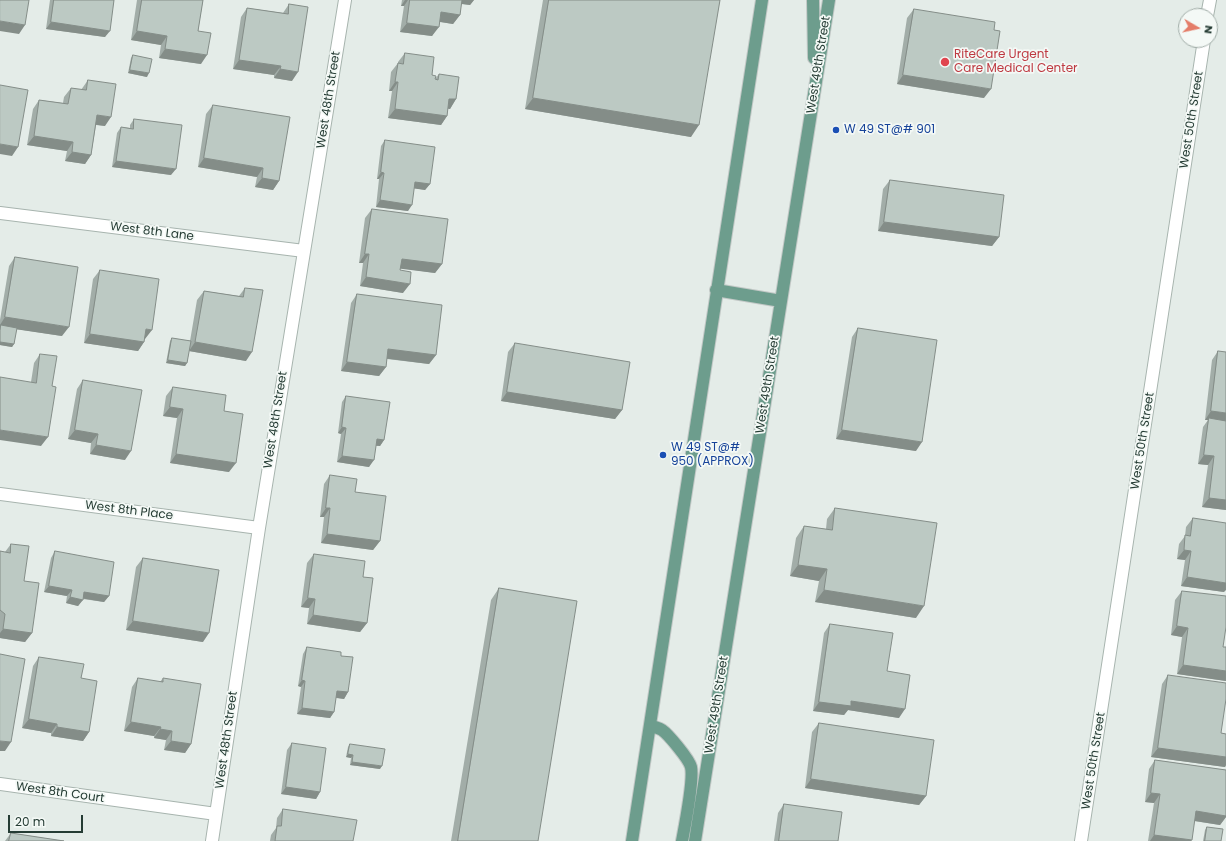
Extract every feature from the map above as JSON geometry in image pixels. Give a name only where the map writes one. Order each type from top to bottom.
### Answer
[{"type":"main road","points":[[632,841],[762,0]]},
{"type":"main road","points":[[813,0],[815,89]]},
{"type":"main road","name":"West 49th Street","points":[[695,841],[829,0]]},
{"type":"main road","points":[[716,290],[781,301]]},
{"type":"main road","points":[[650,725],[662,730],[676,745],[691,766],[691,781],[682,841]]},
{"type":"street","name":"West 48th Street","points":[[212,841],[258,528],[345,0]]},
{"type":"street","name":"West 50th Street","points":[[1082,841],[1203,48]]},
{"type":"street","name":"West 8th Lane","points":[[0,213],[304,251]]},
{"type":"street","name":"West 8th Place","points":[[0,494],[258,528]]},
{"type":"street","name":"West 8th Court","points":[[0,784],[216,814]]},
{"type":"building","points":[[0,0],[29,0],[25,25],[0,21]]},
{"type":"building","points":[[54,0],[114,0],[110,31],[51,22]]},
{"type":"building","points":[[142,0],[203,0],[198,31],[211,33],[207,55],[165,49],[167,36],[137,31]]},
{"type":"building","points":[[410,0],[462,0],[460,15],[441,12],[439,27],[407,23]]},
{"type":"building","points":[[549,0],[720,0],[699,125],[533,98]]},
{"type":"building","points":[[289,4],[308,7],[298,72],[280,69],[281,66],[239,60],[247,8],[288,14]]},
{"type":"building","name":"RiteCare Urgent Care Medical Center","points":[[914,9],[995,22],[994,30],[1000,31],[991,89],[903,75]]},
{"type":"building","points":[[405,53],[434,57],[432,75],[436,76],[435,79],[438,80],[439,74],[459,77],[456,99],[449,99],[447,116],[395,109],[398,82],[395,82],[398,63],[403,64]]},
{"type":"building","points":[[133,55],[152,59],[149,73],[130,70]]},
{"type":"building","points":[[88,80],[116,84],[111,117],[97,115],[91,155],[72,152],[73,142],[34,136],[39,100],[68,104],[71,88],[86,90]]},
{"type":"building","points":[[0,85],[28,90],[18,147],[0,144]]},
{"type":"building","points":[[213,105],[290,117],[279,181],[262,178],[263,168],[204,158]]},
{"type":"building","points":[[134,119],[182,125],[176,169],[116,161],[121,127],[133,129]]},
{"type":"building","points":[[385,140],[435,147],[430,184],[415,182],[412,205],[380,200],[384,173],[381,172]]},
{"type":"building","points":[[890,180],[1004,195],[999,237],[884,222]]},
{"type":"building","points":[[372,209],[448,219],[442,264],[402,259],[400,270],[411,272],[410,284],[366,277],[369,254],[365,254]]},
{"type":"building","points":[[15,257],[78,267],[69,327],[5,317]]},
{"type":"building","points":[[100,270],[159,279],[152,330],[146,329],[144,342],[90,334]]},
{"type":"building","points":[[245,288],[263,290],[252,352],[195,342],[204,291],[243,297]]},
{"type":"building","points":[[357,294],[442,305],[436,355],[388,349],[386,367],[347,362]]},
{"type":"building","points":[[1,325],[17,328],[14,344],[0,342]]},
{"type":"building","points":[[858,328],[937,340],[922,442],[842,430]]},
{"type":"building","points":[[172,338],[191,341],[187,363],[168,360]]},
{"type":"building","points":[[515,343],[630,362],[622,410],[507,392]]},
{"type":"building","points":[[1218,351],[1226,352],[1226,413],[1211,411]]},
{"type":"building","points":[[40,354],[57,356],[52,386],[56,387],[48,437],[0,430],[0,377],[36,383]]},
{"type":"building","points":[[83,380],[142,390],[131,451],[96,445],[98,434],[75,430]]},
{"type":"building","points":[[173,387],[226,395],[224,411],[243,414],[236,463],[176,454],[183,409],[170,407]]},
{"type":"building","points":[[346,396],[390,402],[384,440],[377,439],[374,460],[342,456],[346,428],[342,427]]},
{"type":"building","points":[[1209,418],[1226,421],[1226,500],[1209,498],[1214,456],[1204,455]]},
{"type":"building","points":[[330,475],[357,479],[355,492],[386,496],[380,541],[327,534],[330,508],[326,508]]},
{"type":"building","points":[[835,508],[937,523],[924,606],[824,590],[827,569],[798,565],[804,526],[832,530]]},
{"type":"building","points":[[1193,518],[1226,523],[1226,583],[1187,577],[1191,551],[1184,550],[1185,535],[1190,536]]},
{"type":"building","points":[[11,544],[29,546],[24,581],[39,583],[32,633],[3,629],[5,614],[0,610],[0,551],[10,553]]},
{"type":"building","points":[[55,551],[114,562],[109,596],[84,592],[83,600],[70,597],[72,590],[49,586]]},
{"type":"building","points":[[314,554],[365,561],[363,577],[373,578],[367,623],[313,615],[315,599],[308,598]]},
{"type":"building","points":[[143,558],[219,570],[209,633],[133,621]]},
{"type":"building","points":[[499,588],[577,601],[538,841],[458,841]]},
{"type":"building","points":[[1182,591],[1226,596],[1226,627],[1223,647],[1226,647],[1226,671],[1183,665],[1188,628],[1177,626]]},
{"type":"building","points":[[830,624],[893,633],[887,671],[910,675],[905,709],[851,701],[851,706],[819,702]]},
{"type":"building","points":[[307,647],[341,652],[341,656],[353,657],[348,692],[337,691],[334,712],[302,708],[305,681],[302,680]]},
{"type":"building","points":[[0,654],[25,659],[11,742],[0,741]]},
{"type":"building","points":[[39,657],[84,664],[81,678],[97,681],[89,732],[57,727],[57,724],[29,719]]},
{"type":"building","points":[[1168,675],[1226,683],[1226,699],[1221,733],[1226,734],[1226,757],[1158,748]]},
{"type":"building","points":[[138,678],[163,682],[163,678],[201,684],[191,744],[171,741],[172,731],[160,729],[161,727],[131,722]]},
{"type":"building","points":[[819,723],[934,740],[926,796],[811,779]]},
{"type":"building","points":[[292,743],[326,748],[320,792],[286,787]]},
{"type":"building","points":[[350,744],[385,749],[382,766],[352,762],[353,755],[348,754]]},
{"type":"building","points":[[1155,760],[1226,770],[1226,816],[1196,811],[1192,840],[1154,835],[1160,794],[1151,793]]},
{"type":"building","points":[[784,804],[842,812],[838,841],[779,841]]},
{"type":"building","points":[[283,809],[357,820],[353,841],[275,841],[277,826],[281,826]]},
{"type":"building","points":[[1207,827],[1223,829],[1221,841],[1205,841]]},
{"type":"building","points":[[11,833],[64,841],[9,841]]},
{"type":"place","name":"RiteCare Urgent Care Medical Center","points":[[945,62]]},
{"type":"place","name":"W 49 ST@# 901","points":[[836,130]]},
{"type":"place","name":"W 49 ST@# 950 (APPROX)","points":[[663,455]]}]
